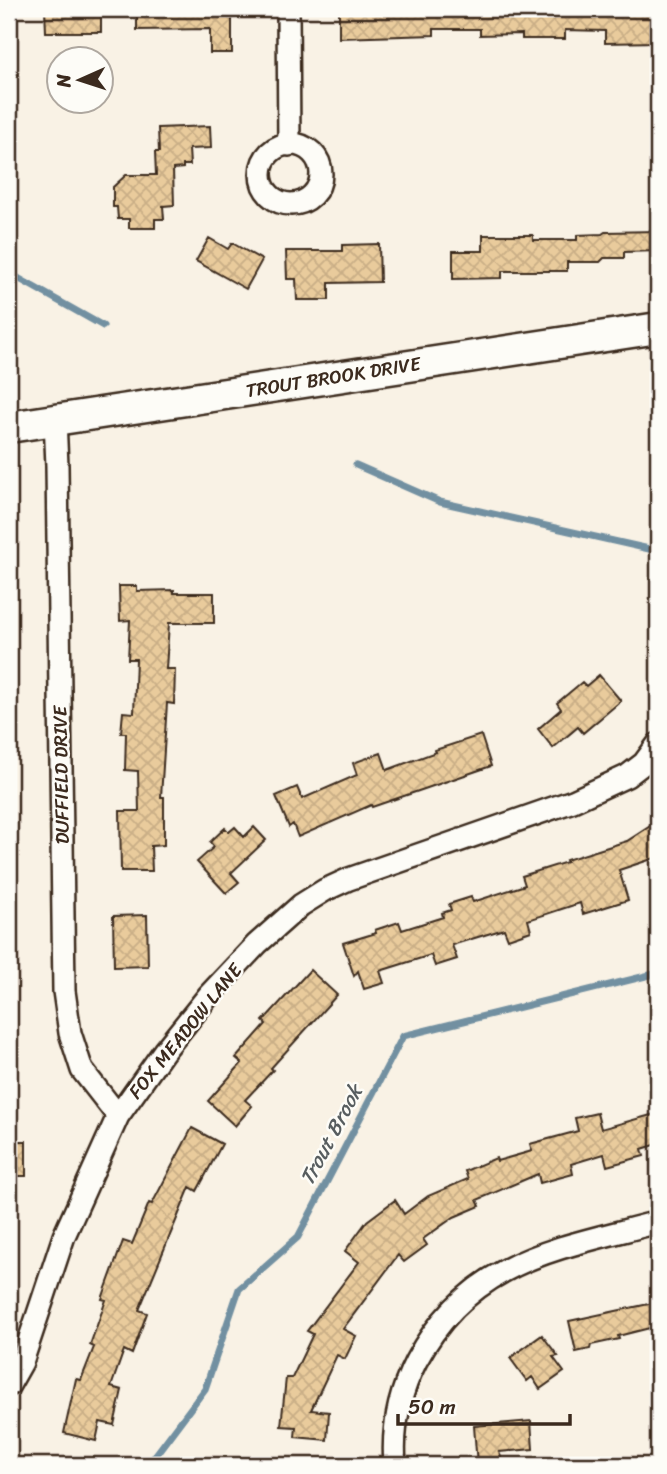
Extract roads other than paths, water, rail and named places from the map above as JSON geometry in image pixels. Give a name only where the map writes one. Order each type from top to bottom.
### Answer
[{"type":"main road","name":"TROUT BROOK DRIVE","points":[[9,427],[658,328]]},
{"type":"street","points":[[288,9],[289,145]]},
{"type":"street","name":"DUFFIELD DRIVE","points":[[55,419],[64,991],[71,1033],[82,1070],[118,1116]]},
{"type":"street","name":"FOX MEADOW LANE","points":[[9,1385],[22,1362],[64,1237],[118,1116],[164,1051],[209,995],[257,944],[301,905],[325,890],[349,879],[573,802],[627,776],[644,763],[658,744]]},
{"type":"street","points":[[396,1465],[397,1417],[405,1385],[431,1336],[471,1292],[490,1278],[533,1257],[658,1222]]},
{"type":"waterway","points":[[9,273],[103,326]]},
{"type":"waterway","points":[[356,465],[440,502],[658,551]]},
{"type":"waterway","name":"Trout Brook","points":[[148,1465],[205,1389],[239,1289],[298,1237],[403,1036],[658,973]]}]
